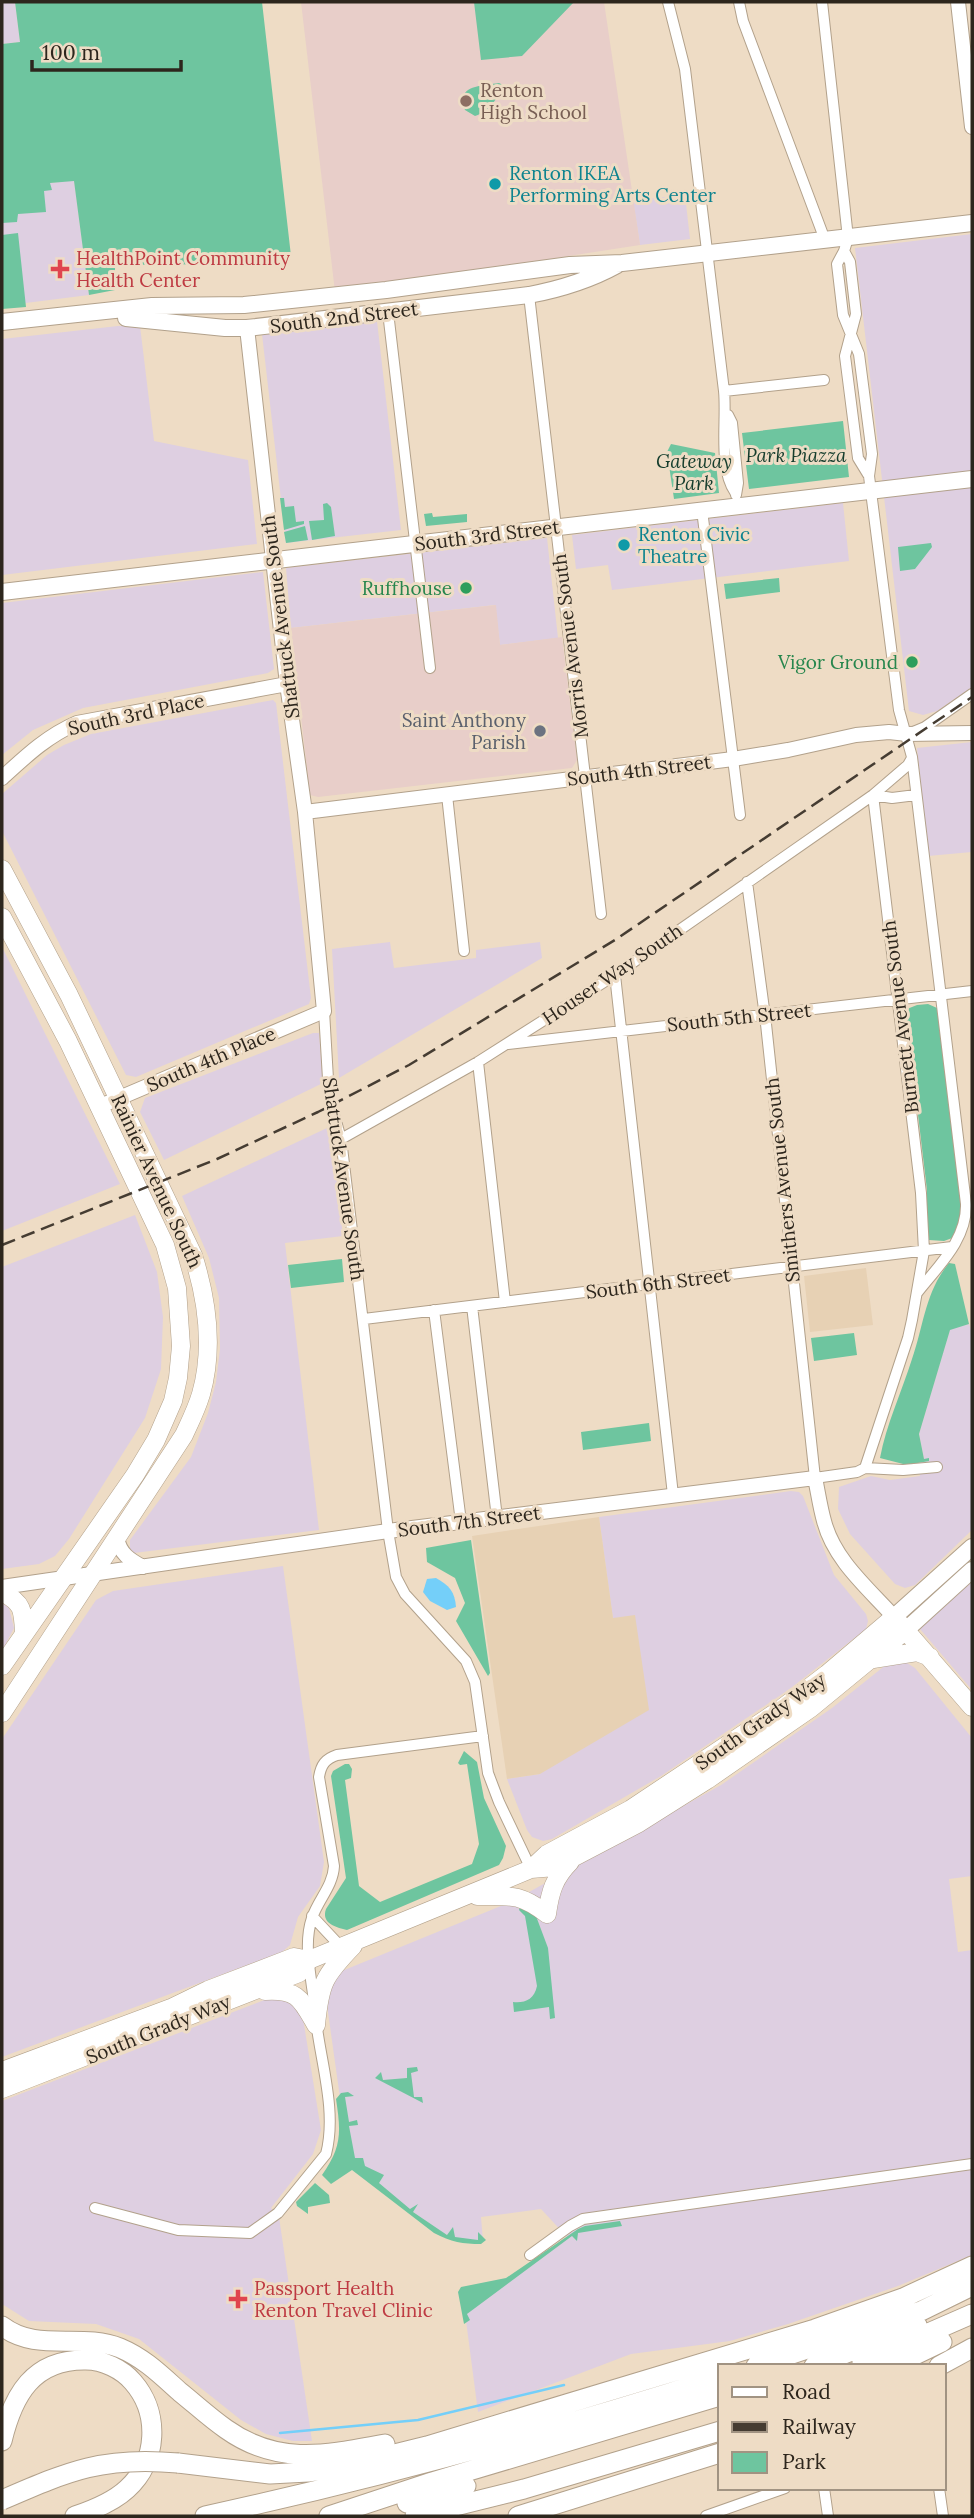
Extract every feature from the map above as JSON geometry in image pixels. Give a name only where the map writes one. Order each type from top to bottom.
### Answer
[{"type":"highway","points":[[2,2500],[54,2477],[96,2465],[134,2460],[270,2474],[328,2470],[427,2446],[841,2320],[903,2298],[972,2266]]},
{"type":"highway","points":[[762,2364],[921,2311],[972,2286]]},
{"type":"highway","points":[[819,2364],[874,2343],[972,2298]]},
{"type":"highway","points":[[857,2364],[972,2314]]},
{"type":"highway","points":[[2,2326],[20,2337],[37,2341],[103,2343],[118,2347],[149,2363],[224,2429],[251,2445],[279,2454],[311,2456],[358,2449],[520,2417]]},
{"type":"highway","points":[[896,2364],[972,2326]]},
{"type":"highway","points":[[943,2364],[972,2348]]},
{"type":"highway","points":[[2,2441],[11,2410],[23,2388],[47,2367],[64,2361],[95,2360],[121,2371],[133,2381],[144,2396],[152,2420],[152,2441],[142,2471],[126,2490],[99,2507],[75,2516]]},
{"type":"highway","points":[[205,2516],[313,2493],[474,2451],[718,2378]]},
{"type":"highway","points":[[366,2516],[718,2397]]},
{"type":"highway","points":[[329,2516],[432,2482],[508,2467],[718,2408]]},
{"type":"highway","points":[[415,2516],[524,2489],[718,2432]]},
{"type":"highway","points":[[518,2516],[718,2454]]},
{"type":"highway","points":[[472,2516],[588,2479],[621,2460]]},
{"type":"main road","name":"South 2nd Street","points":[[2,322],[152,306],[244,305],[570,265],[622,263],[825,240],[846,244],[972,223]]},
{"type":"main road","name":"South 2nd Street","points":[[60,316],[146,318],[225,328],[247,328],[529,295],[561,289],[594,278],[622,263]]},
{"type":"main road","name":"South 3rd Street","points":[[2,592],[702,510],[736,499],[870,484],[972,479]]},
{"type":"main road","name":"Rainier Avenue South","points":[[2,869],[120,1098],[193,1255],[204,1293],[208,1338],[201,1394],[184,1435],[2,1713]]},
{"type":"main road","name":"Rainier Avenue South","points":[[2,916],[68,1041],[164,1245],[177,1289],[181,1346],[173,1401],[156,1440],[135,1475],[2,1666]]},
{"type":"main road","name":"South Grady Way","points":[[531,1869],[547,1854],[704,1772],[806,1712],[870,1660],[900,1623],[972,1548]]},
{"type":"main road","name":"South Grady Way","points":[[704,1772],[708,1774],[713,1765],[740,1747],[741,1736],[972,1570]]},
{"type":"main road","points":[[2,1589],[17,1601],[22,1609],[24,1633]]},
{"type":"main road","points":[[900,1623],[972,1707]]},
{"type":"main road","points":[[870,1660],[917,1652],[930,1657]]},
{"type":"main road","points":[[803,1693],[806,1712]]},
{"type":"main road","name":"South Grady Way","points":[[2,2071],[171,2008],[208,1990],[294,1957],[309,1960],[350,1945],[531,1869],[555,1867],[674,1801],[704,1772]]},
{"type":"main road","points":[[467,1896],[517,1896],[547,1914],[555,1880],[576,1856]]},
{"type":"main road","points":[[316,2025],[319,1993],[324,1980],[350,1945]]},
{"type":"main road","name":"South Grady Way","points":[[2,2089],[299,1973],[309,1960]]},
{"type":"main road","points":[[248,1993],[280,1990],[291,1992],[302,2000],[316,2025]]},
{"type":"street","points":[[668,2],[685,69],[724,391],[727,470],[736,499]]},
{"type":"street","points":[[739,2],[743,20],[825,240]]},
{"type":"street","name":"Burnett Avenue South","points":[[822,2],[846,244],[837,264],[843,315],[851,334],[845,356],[858,458],[870,484],[899,710],[912,758],[966,1204],[966,1216],[960,1237],[917,1293]]},
{"type":"street","points":[[958,2],[972,127]]},
{"type":"street","name":"Morris Avenue South","points":[[529,295],[601,914]]},
{"type":"street","points":[[388,312],[430,668]]},
{"type":"street","name":"Shattuck Avenue South","points":[[247,328],[287,684],[305,812],[324,1011],[329,1096],[341,1139],[388,1531],[396,1577],[405,1594],[466,1661],[475,1682],[488,1773],[531,1869]]},
{"type":"street","points":[[724,391],[824,380]]},
{"type":"street","points":[[702,510],[740,815]]},
{"type":"street","name":"South 3rd Place","points":[[2,778],[42,742],[78,723],[287,684]]},
{"type":"street","points":[[907,734],[925,727],[972,694]]},
{"type":"street","name":"South 4th Street","points":[[305,812],[733,759],[856,735],[889,732],[972,733]]},
{"type":"street","points":[[873,795],[908,765],[912,758]]},
{"type":"street","points":[[301,788],[320,810]]},
{"type":"street","points":[[447,795],[464,951]]},
{"type":"street","points":[[873,795],[892,798],[916,795]]},
{"type":"street","name":"Burnett Avenue South","points":[[865,1468],[908,1338],[924,1251],[921,1193],[873,795]]},
{"type":"street","name":"Houser Way South","points":[[341,1139],[478,1062],[615,975],[873,795]]},
{"type":"street","name":"Smithers Avenue South","points":[[747,882],[765,1014],[815,1478]]},
{"type":"street","points":[[615,975],[673,1495]]},
{"type":"street","name":"South 5th Street","points":[[505,1044],[972,991]]},
{"type":"street","name":"South 4th Place","points":[[98,1107],[324,1011]]},
{"type":"street","points":[[478,1062],[505,1302]]},
{"type":"street","name":"South 6th Street","points":[[364,1319],[953,1247]]},
{"type":"street","points":[[472,1306],[497,1518]]},
{"type":"street","points":[[434,1310],[461,1522]]},
{"type":"street","name":"South 7th Street","points":[[2,1589],[65,1577],[388,1531],[815,1478],[857,1472],[865,1468],[903,1470],[937,1466]]},
{"type":"street","points":[[815,1478],[824,1523],[848,1567],[900,1623]]},
{"type":"street","points":[[782,1482],[798,1486],[820,1503]]},
{"type":"street","points":[[117,1538],[122,1552],[129,1560],[143,1567]]},
{"type":"street","points":[[94,2208],[178,2230],[250,2233],[278,2213],[328,2149],[329,2122],[308,1941],[312,1916],[333,1875],[319,1777],[321,1768],[328,1758],[337,1755],[483,1735]]},
{"type":"street","points":[[312,1916],[350,1945]]},
{"type":"street","points":[[530,2255],[570,2225],[583,2219],[972,2164]]},
{"type":"street","points":[[713,2515],[780,2490]]},
{"type":"street","points":[[824,2490],[828,2516]]},
{"type":"street","points":[[939,2490],[943,2516]]},
{"type":"shaded area","points":[[2,2],[15,2],[20,42],[2,44]]},
{"type":"shaded area","name":"Renton High School","points":[[301,2],[604,2],[640,245],[335,292]]},
{"type":"shaded area","points":[[74,180],[89,295],[2,306],[2,189]]},
{"type":"shaded area","points":[[685,195],[690,239],[640,245],[633,200]]},
{"type":"shaded area","points":[[972,234],[972,687],[937,711],[923,715],[909,711],[855,248]]},
{"type":"shaded area","points":[[377,321],[401,530],[286,543],[262,334]]},
{"type":"shaded area","points":[[140,326],[154,441],[248,460],[257,544],[2,575],[2,339]]},
{"type":"shaded area","points":[[843,503],[849,561],[612,590],[608,565],[576,569],[572,535]]},
{"type":"shaded area","points":[[547,538],[558,638],[500,645],[495,605],[291,628],[286,568]]},
{"type":"shaded area","points":[[263,572],[274,669],[268,673],[83,708],[33,730],[2,755],[2,603]]},
{"type":"shaded area","points":[[496,605],[500,645],[562,637],[577,760],[572,768],[318,797],[310,795],[291,628]]},
{"type":"shaded area","points":[[273,700],[276,703],[311,998],[309,1004],[136,1077],[126,1075],[2,831],[2,794],[47,755],[91,734]]},
{"type":"shaded area","points":[[972,742],[972,852],[928,856],[917,748]]},
{"type":"shaded area","points":[[390,942],[394,968],[476,958],[476,950],[540,942],[542,958],[339,1078],[332,949]]},
{"type":"shaded area","points":[[2,947],[120,1184],[2,1231]]},
{"type":"shaded area","points":[[319,1033],[323,1083],[164,1160],[140,1112],[145,1098]]},
{"type":"shaded area","points":[[327,1128],[331,1130],[343,1236],[285,1243],[319,1530],[134,1553],[130,1549],[130,1540],[191,1457],[208,1413],[216,1382],[220,1349],[219,1298],[209,1258],[182,1196]]},
{"type":"shaded area","points":[[135,1215],[157,1272],[163,1317],[161,1369],[145,1418],[69,1539],[55,1556],[39,1564],[2,1569],[2,1267]]},
{"type":"shaded area","points":[[866,1268],[873,1325],[810,1332],[804,1276]]},
{"type":"shaded area","points":[[969,1324],[972,1332],[972,1530],[915,1585],[905,1588],[895,1584],[850,1534],[838,1509],[839,1487],[871,1476],[890,1480],[920,1476],[918,1463],[930,1460],[924,1459],[919,1434],[950,1329]]},
{"type":"shaded area","points":[[799,1492],[803,1496],[834,1575],[866,1614],[866,1629],[791,1688],[661,1776],[552,1839],[543,1841],[532,1837],[507,1779],[540,1774],[635,1616],[613,1619],[599,1517]]},
{"type":"shaded area","points":[[599,1517],[613,1618],[635,1615],[649,1710],[540,1774],[507,1779],[472,1536]]},
{"type":"shaded area","points":[[972,1563],[972,1690],[914,1622]]},
{"type":"shaded area","points":[[283,1566],[324,1862],[320,1886],[298,1917],[290,1945],[282,1952],[2,2057],[2,1739],[96,1600],[113,1591]]},
{"type":"shaded area","points":[[2,1603],[9,1608],[14,1628],[2,1651]]},
{"type":"shaded area","points":[[907,1663],[915,1668],[972,1738],[972,1876],[949,1879],[958,1952],[972,1950],[972,2255],[898,2286],[788,2324],[730,2341],[631,2354],[478,2412],[462,2290],[505,2283],[567,2237],[541,2209],[481,2217],[483,2241],[463,2242],[436,2230],[349,2162],[326,1998],[337,1973],[513,1901],[721,1785],[832,1708],[887,1664]]},
{"type":"shaded area","points":[[280,1994],[301,2006],[321,2130],[313,2154],[271,2208],[279,2217],[312,2441],[293,2441],[266,2434],[241,2420],[139,2339],[96,2324],[29,2321],[2,2304],[2,2101]]},
{"type":"green space","points":[[15,2],[262,2],[291,256],[231,264],[115,265],[115,290],[89,295],[74,181],[50,183],[52,190],[44,191],[46,212],[18,214],[17,222],[2,223],[2,44],[20,42]]},
{"type":"green space","points":[[474,2],[574,2],[522,56],[481,60]]},
{"type":"green space","points":[[499,83],[503,85],[499,94],[484,112],[475,116],[465,110],[463,102],[467,91],[478,86]]},
{"type":"green space","points":[[18,233],[26,307],[2,309],[2,235]]},
{"type":"green space","name":"Park Piazza","points":[[843,421],[849,477],[749,489],[742,433]]},
{"type":"green space","name":"Gateway Park","points":[[671,444],[715,453],[719,493],[674,499],[667,452]]},
{"type":"green space","points":[[280,498],[284,498],[285,507],[294,506],[296,522],[304,521],[304,524],[284,530]]},
{"type":"green space","points":[[327,503],[331,507],[335,536],[312,540],[309,521],[324,520],[323,504]]},
{"type":"green space","points":[[432,513],[433,517],[467,514],[467,522],[426,526],[424,514]]},
{"type":"green space","points":[[305,526],[308,540],[286,543],[284,532]]},
{"type":"green space","points":[[931,543],[932,547],[915,569],[900,571],[898,547]]},
{"type":"green space","points":[[779,578],[780,592],[726,599],[724,584]]},
{"type":"green space","points":[[928,1004],[937,1008],[963,1217],[955,1237],[944,1241],[929,1240],[926,1233],[927,1190],[906,1014],[907,1009]]},
{"type":"green space","points":[[342,1259],[344,1282],[291,1288],[288,1265]]},
{"type":"green space","points":[[949,1263],[955,1264],[969,1324],[950,1330],[919,1434],[924,1459],[929,1458],[929,1461],[907,1465],[880,1458],[930,1297]]},
{"type":"green space","points":[[854,1333],[857,1355],[814,1361],[811,1338]]},
{"type":"green space","points":[[649,1423],[651,1441],[583,1450],[581,1432]]},
{"type":"green space","points":[[471,1540],[490,1673],[488,1676],[456,1621],[465,1603],[455,1578],[427,1562],[426,1548]]},
{"type":"green space","points":[[464,1751],[477,1762],[484,1798],[506,1846],[499,1865],[347,1930],[330,1924],[325,1918],[326,1909],[346,1878],[331,1776],[333,1771],[345,1764],[349,1764],[352,1769],[351,1778],[345,1780],[359,1886],[380,1902],[472,1864],[479,1844],[467,1764],[458,1763]]},
{"type":"green space","points":[[522,1901],[536,1916],[548,1948],[555,2018],[550,2019],[549,2007],[514,2012],[513,2002],[528,2000],[534,1995],[537,1986],[525,1916],[519,1910]]},
{"type":"green space","points":[[417,2067],[418,2071],[411,2073],[414,2097],[422,2097],[423,2103],[375,2078],[381,2072],[383,2080],[407,2078],[407,2068]]},
{"type":"green space","points":[[348,2092],[354,2096],[345,2097],[349,2122],[357,2120],[358,2125],[349,2126],[355,2158],[363,2158],[365,2166],[384,2175],[379,2183],[410,2209],[418,2204],[413,2212],[447,2235],[453,2227],[455,2237],[478,2240],[478,2232],[486,2240],[481,2244],[463,2243],[434,2233],[352,2170],[331,2184],[322,2175],[337,2147],[339,2121],[336,2099],[341,2093]]},
{"type":"green space","points":[[315,2183],[329,2195],[330,2203],[308,2207],[308,2214],[297,2206],[296,2202]]},
{"type":"green space","points":[[620,2221],[622,2226],[578,2233],[577,2241],[572,2236],[467,2314],[470,2320],[464,2324],[458,2292],[461,2287],[506,2278],[578,2229]]},
{"type":"water","points":[[436,1578],[450,1590],[456,1607],[447,1610],[430,1601],[423,1592],[427,1579]]},
{"type":"waterway","points":[[280,2433],[418,2420],[564,2385]]},
{"type":"railway","points":[[2,1245],[217,1159],[318,1112],[409,1065],[615,940],[972,697]]},
{"type":"place","name":"Renton High School","points":[[466,101]]},
{"type":"place","name":"Renton IKEA Performing Arts Center","points":[[495,184]]},
{"type":"place","name":"HealthPoint Community Health Center","points":[[60,269]]},
{"type":"place","name":"Renton Civic Theatre","points":[[624,545]]},
{"type":"place","name":"Ruffhouse","points":[[466,588]]},
{"type":"place","name":"Vigor Ground","points":[[912,662]]},
{"type":"place","name":"Saint Anthony Parish","points":[[540,731]]},
{"type":"place","name":"Passport Health Renton Travel Clinic","points":[[238,2299]]}]
